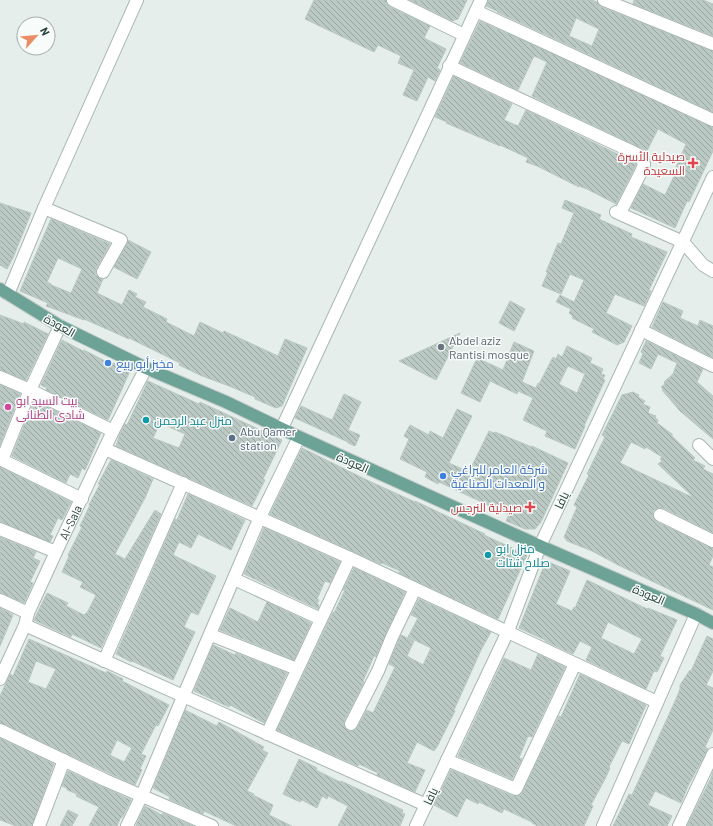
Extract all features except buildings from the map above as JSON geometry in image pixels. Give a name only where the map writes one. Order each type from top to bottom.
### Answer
[{"type":"main road","name":"العودة","points":[[4,291],[60,326],[146,368],[226,402],[299,437],[540,546],[696,614],[713,623]]},
{"type":"street","points":[[4,291],[44,208],[137,0]]},
{"type":"street","points":[[393,0],[464,35]]},
{"type":"street","points":[[604,0],[713,44]]},
{"type":"street","points":[[282,428],[478,5],[713,120]]},
{"type":"street","points":[[449,66],[635,152],[642,158],[644,164],[618,213],[683,242],[703,265],[713,270]]},
{"type":"street","name":"يافا","points":[[416,826],[508,631],[540,546],[713,177]]},
{"type":"street","points":[[44,208],[121,240],[103,272]]},
{"type":"street","points":[[60,326],[30,390],[1,460],[82,499]]},
{"type":"street","points":[[641,330],[713,366]]},
{"type":"street","name":"Al-Sala","points":[[1,676],[25,625],[28,613],[56,552],[113,431],[146,368]]},
{"type":"street","points":[[0,377],[30,390],[113,431]]},
{"type":"street","points":[[127,826],[142,796],[260,517],[299,437]]},
{"type":"street","points":[[699,445],[713,459]]},
{"type":"street","points":[[105,449],[350,558],[658,702]]},
{"type":"street","points":[[104,661],[182,483]]},
{"type":"street","points":[[660,515],[713,541]]},
{"type":"street","points":[[0,529],[56,552]]},
{"type":"street","points":[[266,734],[350,558]]},
{"type":"street","points":[[234,578],[321,619]]},
{"type":"street","points":[[351,724],[378,671],[392,637],[415,589]]},
{"type":"street","points":[[0,600],[28,613]]},
{"type":"street","points":[[602,826],[696,614]]},
{"type":"street","points":[[25,625],[183,697],[426,804]]},
{"type":"street","points":[[210,635],[298,669]]},
{"type":"street","points":[[447,760],[516,789],[576,664]]},
{"type":"street","points":[[0,730],[142,796],[212,826]]},
{"type":"street","points":[[679,826],[713,754]]},
{"type":"street","points":[[39,826],[64,760]]},
{"type":"place","name":"صيدلية الأسرة السعيدة","points":[[693,163]]},
{"type":"place","name":"Abdel aziz Rantisi mosque","points":[[441,347]]},
{"type":"place","name":"مخبز أبو ربيع","points":[[108,363]]},
{"type":"place","name":"بيت السيد ابو شادى الطنانى","points":[[8,407]]},
{"type":"place","name":"منزل عبد الرحمن","points":[[146,420]]},
{"type":"place","name":"Abu Qamer station","points":[[232,438]]},
{"type":"place","name":"شركة العامر للبراغي و المعدات الصناعية","points":[[443,476]]},
{"type":"place","name":"صيدلية النرجس","points":[[530,507]]},
{"type":"place","name":"منزل ابو صلاح شتات","points":[[488,555]]}]
